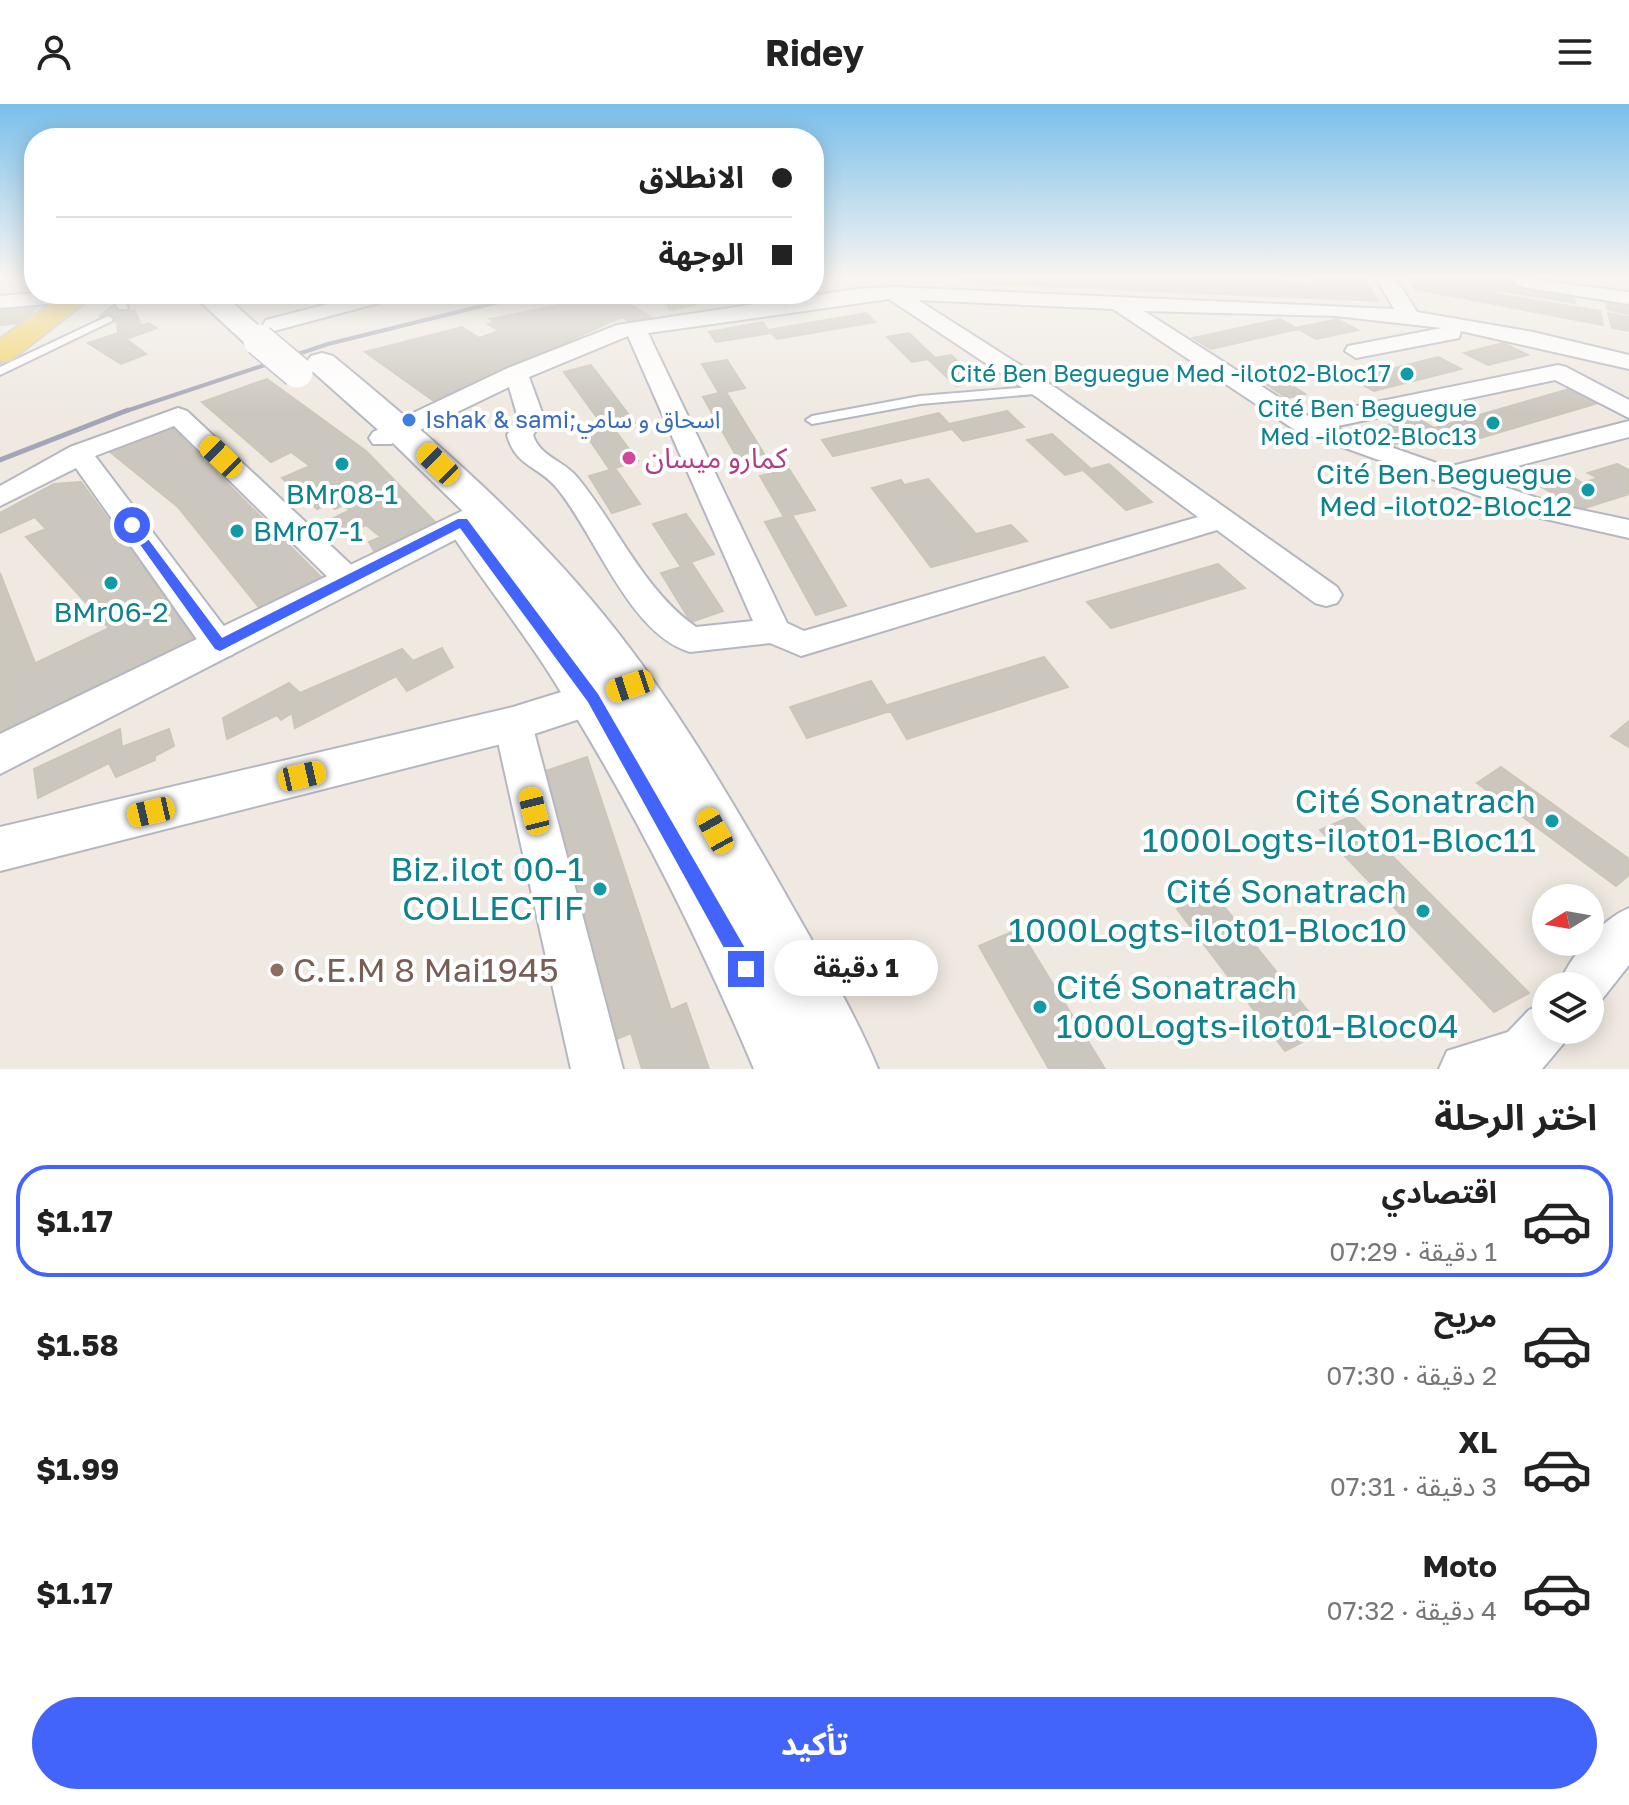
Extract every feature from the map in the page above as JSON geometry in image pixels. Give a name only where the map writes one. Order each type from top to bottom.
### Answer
[{"type":"main road","points":[[0,353],[44,322]]},
{"type":"main road","points":[[249,322],[287,347],[392,433],[517,542],[612,692],[754,901],[843,1069]]},
{"type":"main road","points":[[263,322],[287,347]]},
{"type":"main road","points":[[392,433],[462,522],[612,692],[746,969],[789,1069]]},
{"type":"street","points":[[287,347],[336,322]]},
{"type":"street","points":[[392,433],[516,373],[635,328],[674,322]]},
{"type":"street","points":[[938,322],[1042,390],[1326,595]]},
{"type":"street","points":[[1146,322],[1304,425],[1551,512],[1629,529]]},
{"type":"street","points":[[1157,329],[1185,322]]},
{"type":"street","points":[[1448,322],[1471,329],[1567,345],[1629,362]]},
{"type":"street","points":[[1494,322],[1629,342]]},
{"type":"street","points":[[635,328],[774,631]]},
{"type":"street","points":[[1356,351],[1471,329]]},
{"type":"street","points":[[1304,425],[1558,372],[1629,410]]},
{"type":"street","points":[[516,373],[531,418],[520,435],[525,451],[565,480],[639,589],[669,625],[690,640],[774,631],[801,644],[1222,519]]},
{"type":"street","points":[[0,497],[58,468],[79,453],[178,416],[350,581]]},
{"type":"street","points":[[1446,476],[1629,429]]},
{"type":"street","points":[[79,453],[220,646]]},
{"type":"street","points":[[0,755],[462,522]]},
{"type":"street","points":[[0,849],[513,724],[612,692]]},
{"type":"street","points":[[513,724],[597,1069]]},
{"type":"street","points":[[1594,972],[1629,930]]},
{"type":"street","points":[[1465,1069],[1536,1050]]},
{"type":"lane","points":[[0,371],[102,322]]},
{"type":"lane","points":[[812,420],[920,400],[1042,390]]},
{"type":"building","points":[[0,322],[23,322],[22,323],[0,325]]},
{"type":"building","points":[[117,322],[140,322],[141,325],[118,333]]},
{"type":"building","points":[[611,322],[434,401],[365,352],[462,327],[479,338],[499,331],[488,324]]},
{"type":"building","points":[[763,322],[768,330],[814,322],[875,322],[777,339],[771,333],[716,342],[709,332]]},
{"type":"building","points":[[1266,322],[1285,322],[1298,329],[1211,349],[1193,338]]},
{"type":"building","points":[[1323,322],[1343,322],[1358,330],[1316,339],[1296,328]]},
{"type":"building","points":[[1610,322],[1629,322],[1629,331],[1612,328]]},
{"type":"building","points":[[148,323],[157,328],[126,339],[146,354],[121,364],[88,343]]},
{"type":"building","points":[[909,333],[935,358],[951,355],[980,381],[956,386],[928,359],[912,362],[887,337]]},
{"type":"building","points":[[1503,343],[1528,355],[1488,365],[1464,353]]},
{"type":"building","name":"Cité Ben Beguegue Med -ilot02-Bloc17","points":[[1438,357],[1461,369],[1374,391],[1352,379]]},
{"type":"building","points":[[727,360],[745,388],[726,392],[764,454],[738,459],[703,397],[719,393],[702,364]]},
{"type":"building","points":[[591,365],[635,423],[614,429],[638,461],[615,468],[640,504],[612,513],[589,476],[610,470],[587,436],[606,430],[564,372]]},
{"type":"building","points":[[1263,367],[1305,394],[1287,398],[1246,371]]},
{"type":"building","name":"BMr08-1","points":[[267,379],[366,451],[437,524],[374,551],[369,542],[381,537],[366,525],[347,534],[332,519],[350,510],[343,505],[335,509],[329,504],[317,509],[282,478],[310,466],[291,452],[271,462],[202,402]]},
{"type":"building","name":"Cité Ben Beguegue Med -ilot02-Bloc13","points":[[1569,389],[1598,403],[1460,444],[1438,432],[1393,445],[1369,430],[1416,417],[1434,428]]},
{"type":"building","points":[[1007,411],[1024,427],[963,441],[952,429],[833,456],[822,440],[939,413],[949,424]]},
{"type":"building","name":"BMr07-1","points":[[171,427],[322,578],[262,611],[178,507],[109,451]]},
{"type":"building","points":[[1052,434],[1091,469],[1109,464],[1152,502],[1126,510],[1083,470],[1065,475],[1027,440]]},
{"type":"building","name":"Cité Ben Beguegue Med -ilot02-Bloc12","points":[[1617,464],[1629,470],[1629,494],[1572,512],[1547,497],[1554,494],[1540,486],[1572,476],[1582,483],[1598,478],[1588,473]]},
{"type":"building","points":[[789,469],[815,510],[792,515],[846,606],[816,615],[765,522],[784,517],[760,476]]},
{"type":"building","points":[[928,479],[976,534],[1011,525],[1027,541],[931,567],[872,488],[901,480],[904,485]]},
{"type":"building","name":"BMr06-2","points":[[81,482],[196,639],[0,734],[0,680],[109,628],[26,537],[46,529],[35,517],[0,533],[0,513],[54,484]]},
{"type":"building","points":[[686,514],[714,554],[691,562],[723,611],[691,622],[661,573],[681,567],[653,524]]},
{"type":"building","points":[[1218,564],[1245,588],[1111,628],[1087,602]]},
{"type":"building","points":[[0,573],[35,663],[0,680]]},
{"type":"building","points":[[442,648],[453,667],[407,691],[396,676],[295,728],[292,713],[281,720],[277,715],[227,739],[223,718],[289,683],[300,693],[402,649],[413,661]]},
{"type":"building","points":[[1044,657],[1068,687],[907,739],[887,705]]},
{"type":"building","points":[[871,681],[890,711],[807,738],[790,707]]},
{"type":"building","points":[[1629,721],[1629,747],[1611,736]]},
{"type":"building","points":[[120,729],[122,747],[169,729],[174,746],[155,756],[155,760],[116,777],[109,763],[38,798],[34,769]]},
{"type":"building","name":"Biz.ilot 00-1 COLLECTIF","points":[[587,757],[671,1010],[686,1003],[709,1069],[642,1069],[631,1033],[610,1042],[537,774]]},
{"type":"building","name":"Cité Sonatrach 1000Logts-ilot01-Bloc11","points":[[1501,767],[1629,859],[1629,875],[1616,886],[1477,783]]},
{"type":"building","name":"Cité Sonatrach 1000Logts-ilot01-Bloc10","points":[[1352,816],[1529,993],[1494,1012],[1320,830]]},
{"type":"building","points":[[1213,893],[1324,1031],[1285,1051],[1177,909]]},
{"type":"building","name":"Cité Sonatrach 1000Logts-ilot01-Bloc04","points":[[1019,929],[1105,1069],[1049,1069],[979,946]]},
{"type":"railway","points":[[123,412],[328,344],[417,322]]},
{"type":"railway","points":[[0,460],[128,410]]},
{"type":"place","name":"Cité Ben Beguegue Med -ilot02-Bloc17","points":[[1407,374]]},
{"type":"place","name":"Ishak & sami;اسحاق و سامي","points":[[409,420]]},
{"type":"place","name":"Cité Ben Beguegue Med -ilot02-Bloc13","points":[[1493,423]]},
{"type":"place","name":"كمارو ميسان","points":[[629,458]]},
{"type":"place","name":"BMr08-1","points":[[342,464]]},
{"type":"place","name":"Cité Ben Beguegue Med -ilot02-Bloc12","points":[[1588,490]]},
{"type":"place","name":"BMr07-1","points":[[237,531]]},
{"type":"place","name":"BMr06-2","points":[[111,583]]},
{"type":"place","name":"Cité Sonatrach 1000Logts-ilot01-Bloc11","points":[[1552,821]]},
{"type":"place","name":"Biz.ilot 00-1 COLLECTIF","points":[[600,889]]},
{"type":"place","name":"Cité Sonatrach 1000Logts-ilot01-Bloc10","points":[[1423,911]]},
{"type":"place","name":"C.E.M 8 Mai1945","points":[[277,970]]},
{"type":"place","name":"Cité Sonatrach 1000Logts-ilot01-Bloc04","points":[[1040,1007]]},
{"type":"route","points":[[132,525],[220,646],[462,522],[593,698],[653,799],[746,969]]}]
